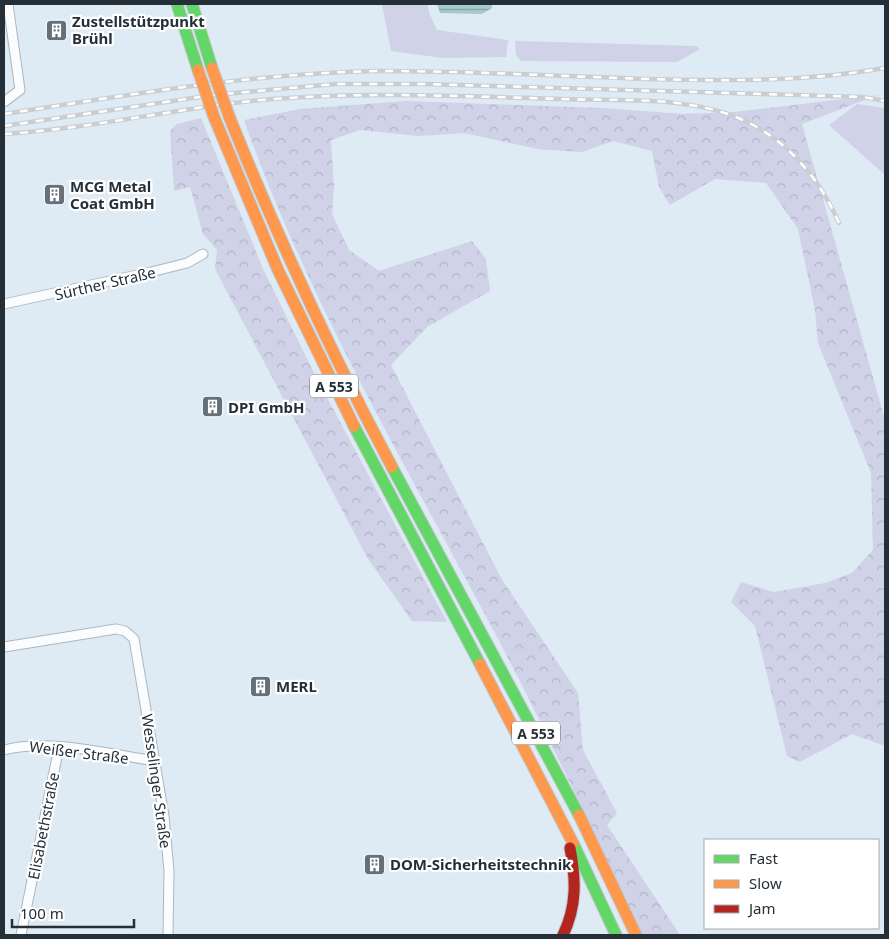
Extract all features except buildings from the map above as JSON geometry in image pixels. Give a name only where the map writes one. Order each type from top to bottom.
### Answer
[{"type":"highway","name":"A 553","points":[[177,4],[214,118],[261,235],[308,336],[563,822],[616,935]]},
{"type":"highway","name":"A 553","points":[[192,4],[229,116],[267,214],[318,324],[388,460],[547,752],[636,935]]},
{"type":"highway","points":[[563,822],[573,864],[576,901],[563,935]]},
{"type":"street","points":[[4,102],[20,90],[8,4]]},
{"type":"street","name":"Sürther Straße","points":[[4,304],[151,272],[187,262],[203,254]]},
{"type":"street","name":"Wesselinger Straße","points":[[4,647],[116,629],[125,631],[134,639],[164,816],[169,871],[168,935]]},
{"type":"street","name":"Weißer Straße","points":[[4,750],[22,745],[59,747],[155,761]]},
{"type":"street","name":"Elisabethstraße","points":[[21,935],[59,747]]},
{"type":"green space","points":[[382,4],[428,4],[429,13],[437,30],[508,40],[506,57],[443,58],[391,51]]},
{"type":"green space","points":[[515,41],[696,46],[700,49],[677,62],[521,61],[516,55]]},
{"type":"green space","points":[[878,95],[802,124],[885,420],[885,746],[852,734],[800,762],[787,756],[755,626],[731,602],[741,582],[774,592],[825,583],[852,573],[873,550],[871,473],[818,343],[815,310],[798,229],[766,183],[715,179],[670,205],[659,187],[652,151],[613,141],[582,152],[538,149],[464,133],[419,136],[360,130],[331,140],[334,186],[332,214],[349,250],[379,271],[472,241],[486,259],[490,291],[427,327],[391,365],[501,578],[578,693],[583,750],[617,813],[607,825],[680,935],[643,935],[548,737],[488,620],[388,436],[325,312],[269,185],[244,120],[300,109],[405,101],[603,108],[683,114],[734,112]]},
{"type":"green space","points":[[857,104],[885,108],[885,175],[829,125]]},
{"type":"green space","points":[[201,118],[264,271],[315,375],[447,622],[412,621],[368,559],[215,269],[217,250],[203,234],[190,187],[174,191],[170,131],[177,124]]},
{"type":"shaded area","points":[[437,4],[492,4],[492,8],[482,14],[440,13]]},
{"type":"railway","points":[[4,114],[238,80],[332,73],[379,71],[446,72],[646,79],[766,80],[855,73],[885,68]]},
{"type":"railway","points":[[4,126],[213,95],[335,84],[425,84],[863,97],[885,101]]},
{"type":"railway","points":[[4,134],[97,124],[251,101],[328,96],[644,100],[687,104],[728,114],[747,122],[780,143],[795,156],[820,187],[839,223]]},
{"type":"traffic: fast","points":[[177,4],[198,70]]},
{"type":"traffic: fast","points":[[192,4],[212,68]]},
{"type":"traffic: fast","points":[[354,426],[480,664]]},
{"type":"traffic: fast","points":[[392,467],[579,815]]},
{"type":"traffic: fast","points":[[573,843],[616,935]]},
{"type":"traffic: slow","points":[[212,68],[229,116]]},
{"type":"traffic: slow","points":[[198,70],[214,117]]},
{"type":"traffic: slow","points":[[229,116],[306,294],[392,467]]},
{"type":"traffic: slow","points":[[214,117],[278,270],[354,426]]},
{"type":"traffic: slow","points":[[480,664],[573,843]]},
{"type":"traffic: slow","points":[[579,815],[636,935]]},
{"type":"traffic: jam","points":[[563,935],[571,914],[574,892],[570,848]]},
{"type":"place","name":"Zustellstützpunkt Brühl","points":[[56,30]]},
{"type":"place","name":"MCG Metal Coat GmbH","points":[[54,195]]},
{"type":"place","name":"DPI GmbH","points":[[212,407]]},
{"type":"place","name":"MERL","points":[[260,686]]},
{"type":"place","name":"DOM-Sicherheitstechnik","points":[[374,864]]}]
